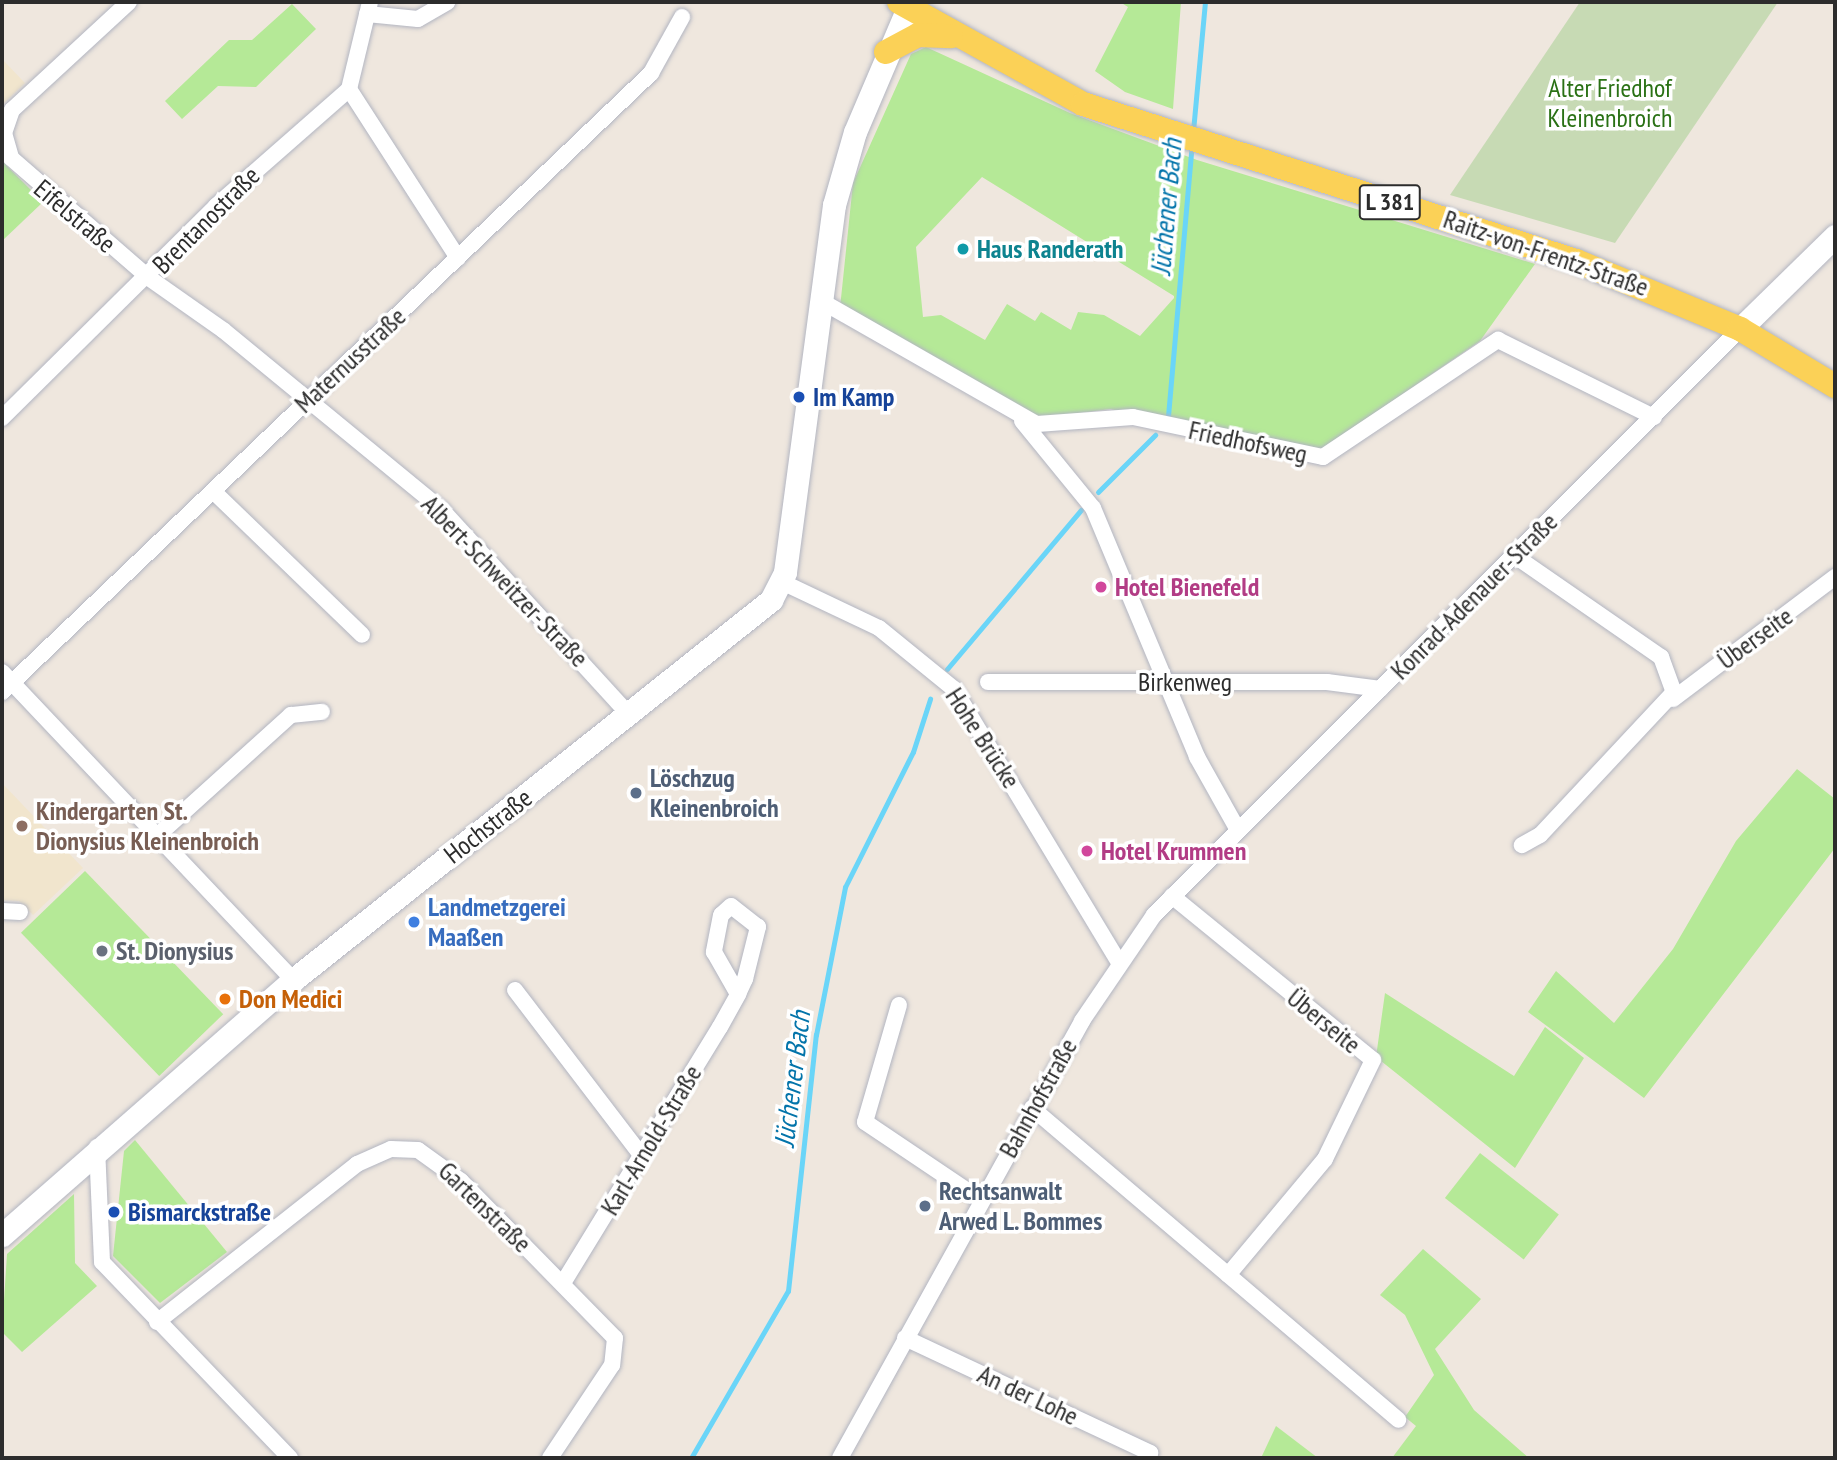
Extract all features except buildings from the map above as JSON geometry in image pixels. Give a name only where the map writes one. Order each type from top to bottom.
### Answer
[{"type":"main road","name":"Raitz-von-Frentz-Straße","points":[[904,5],[952,36],[1083,104],[1203,147],[1519,240],[1740,329],[1835,386]]},
{"type":"main road","points":[[886,52],[926,34],[952,36]]},
{"type":"street","name":"Eifelstraße","points":[[129,2],[19,101],[4,133],[21,170],[149,278],[308,400]]},
{"type":"street","points":[[447,2],[418,19],[369,8],[349,89],[360,115],[458,258]]},
{"type":"street","points":[[782,582],[841,175],[904,5]]},
{"type":"street","name":"Maternusstraße","points":[[5,682],[213,491],[655,69],[682,17]]},
{"type":"street","name":"Brentanostraße","points":[[2,418],[149,278],[216,206],[349,89]]},
{"type":"street","name":"Konrad-Adenauer-Straße","points":[[1118,961],[1172,896],[1835,236]]},
{"type":"street","name":"Friedhofsweg","points":[[821,301],[1017,418],[1044,424],[1133,417],[1323,457],[1498,340],[1654,416]]},
{"type":"street","name":"Albert-Schweitzer-Straße","points":[[308,400],[465,533],[630,716]]},
{"type":"street","points":[[1017,418],[1093,508],[1166,682],[1238,830]]},
{"type":"street","points":[[213,491],[362,635]]},
{"type":"street","points":[[1515,556],[1661,657],[1672,674],[1673,699]]},
{"type":"street","name":"Überseite","points":[[1522,845],[1541,835],[1673,699],[1835,577]]},
{"type":"street","name":"Hochstraße","points":[[2,1235],[97,1147],[293,980],[757,615],[782,582]]},
{"type":"street","name":"Hohe Brücke","points":[[782,582],[879,628],[954,689],[1118,961]]},
{"type":"street","name":"Birkenweg","points":[[988,681],[1327,682],[1381,689]]},
{"type":"street","points":[[5,682],[157,836],[293,980]]},
{"type":"street","points":[[157,836],[291,715],[322,712]]},
{"type":"street","name":"Überseite","points":[[1172,896],[1373,1060],[1325,1160],[1228,1275]]},
{"type":"street","name":"Karl-Arnold-Straße","points":[[562,1283],[642,1156],[738,994],[758,931],[731,906],[721,915],[714,952],[738,994]]},
{"type":"street","points":[[2,911],[20,912]]},
{"type":"street","name":"Bahnhofstraße","points":[[840,1458],[1032,1108],[1118,961]]},
{"type":"street","points":[[515,990],[642,1156]]},
{"type":"street","points":[[899,1005],[865,1122],[981,1200]]},
{"type":"street","points":[[1032,1108],[1398,1420]]},
{"type":"street","points":[[97,1147],[99,1255],[156,1322],[290,1458]]},
{"type":"street","name":"Gartenstraße","points":[[156,1322],[357,1164],[398,1148],[438,1160],[607,1328],[617,1348],[550,1458]]},
{"type":"street","name":"An der Lohe","points":[[905,1338],[1149,1456]]},
{"type":"shaded area","points":[[2,59],[25,83],[2,105]]},
{"type":"shaded area","name":"Kindergarten St. Dionysius Kleinenbroich","points":[[2,783],[83,868],[33,915],[19,901],[2,900]]},
{"type":"green space","points":[[1120,2],[1181,2],[1173,109],[1125,92],[1095,71],[1128,7]]},
{"type":"green space","name":"Alter Friedhof Kleinenbroich","points":[[1580,2],[1778,2],[1615,243],[1450,195]]},
{"type":"green space","points":[[292,4],[316,29],[256,87],[218,86],[182,119],[165,101],[229,40],[252,40]]},
{"type":"green space","points":[[926,47],[1070,113],[1197,160],[1535,264],[1480,341],[1324,448],[1308,451],[1110,409],[1036,419],[840,308],[853,183],[911,54]],"holes":[[[982,177],[1174,296],[1140,336],[1104,315],[1078,312],[1071,330],[1041,312],[1035,321],[1007,304],[985,340],[941,315],[923,317],[916,247]]]},
{"type":"green space","points":[[2,161],[43,202],[2,241]]},
{"type":"green space","points":[[1797,769],[1835,799],[1835,848],[1644,1098],[1528,1012],[1556,971],[1614,1023],[1673,949],[1736,841]]},
{"type":"green space","points":[[85,871],[223,1014],[159,1076],[21,933]]},
{"type":"green space","points":[[1385,993],[1514,1076],[1545,1027],[1584,1058],[1515,1168],[1376,1057]]},
{"type":"green space","points":[[135,1140],[227,1252],[160,1303],[113,1256],[124,1151]]},
{"type":"green space","points":[[1480,1153],[1559,1215],[1524,1259],[1445,1198]]},
{"type":"green space","points":[[74,1194],[75,1263],[97,1286],[22,1352],[2,1332],[7,1254]]},
{"type":"green space","points":[[1423,1249],[1481,1299],[1435,1349],[1474,1410],[1529,1458],[1392,1458],[1416,1426],[1405,1417],[1434,1375],[1405,1315],[1380,1295]]},
{"type":"green space","points":[[1276,1426],[1318,1458],[1261,1458]]},
{"type":"waterway","name":"Jüchener Bach","points":[[1193,131],[1205,2]]},
{"type":"waterway","name":"Jüchener Bach","points":[[1168,416],[1192,144]]},
{"type":"waterway","name":"Jüchener Bach","points":[[1098,492],[1155,435]]},
{"type":"waterway","name":"Jüchener Bach","points":[[947,669],[1081,510]]},
{"type":"waterway","name":"Jüchener Bach","points":[[691,1458],[788,1291],[816,1035],[845,887],[913,752],[930,699]]},
{"type":"place","name":"Haus Randerath","points":[[963,249]]},
{"type":"place","name":"Im Kamp","points":[[799,397]]},
{"type":"place","name":"Hotel Bienefeld","points":[[1101,587]]},
{"type":"place","name":"Löschzug Kleinenbroich","points":[[636,793]]},
{"type":"place","name":"Kindergarten St. Dionysius Kleinenbroich","points":[[22,826]]},
{"type":"place","name":"Hotel Krummen","points":[[1087,851]]},
{"type":"place","name":"Landmetzgerei Maaßen","points":[[414,922]]},
{"type":"place","name":"St. Dionysius","points":[[102,951]]},
{"type":"place","name":"Don Medici","points":[[225,999]]},
{"type":"place","name":"Rechtsanwalt Arwed L. Bommes","points":[[925,1206]]},
{"type":"place","name":"Bismarckstraße","points":[[114,1212]]}]
